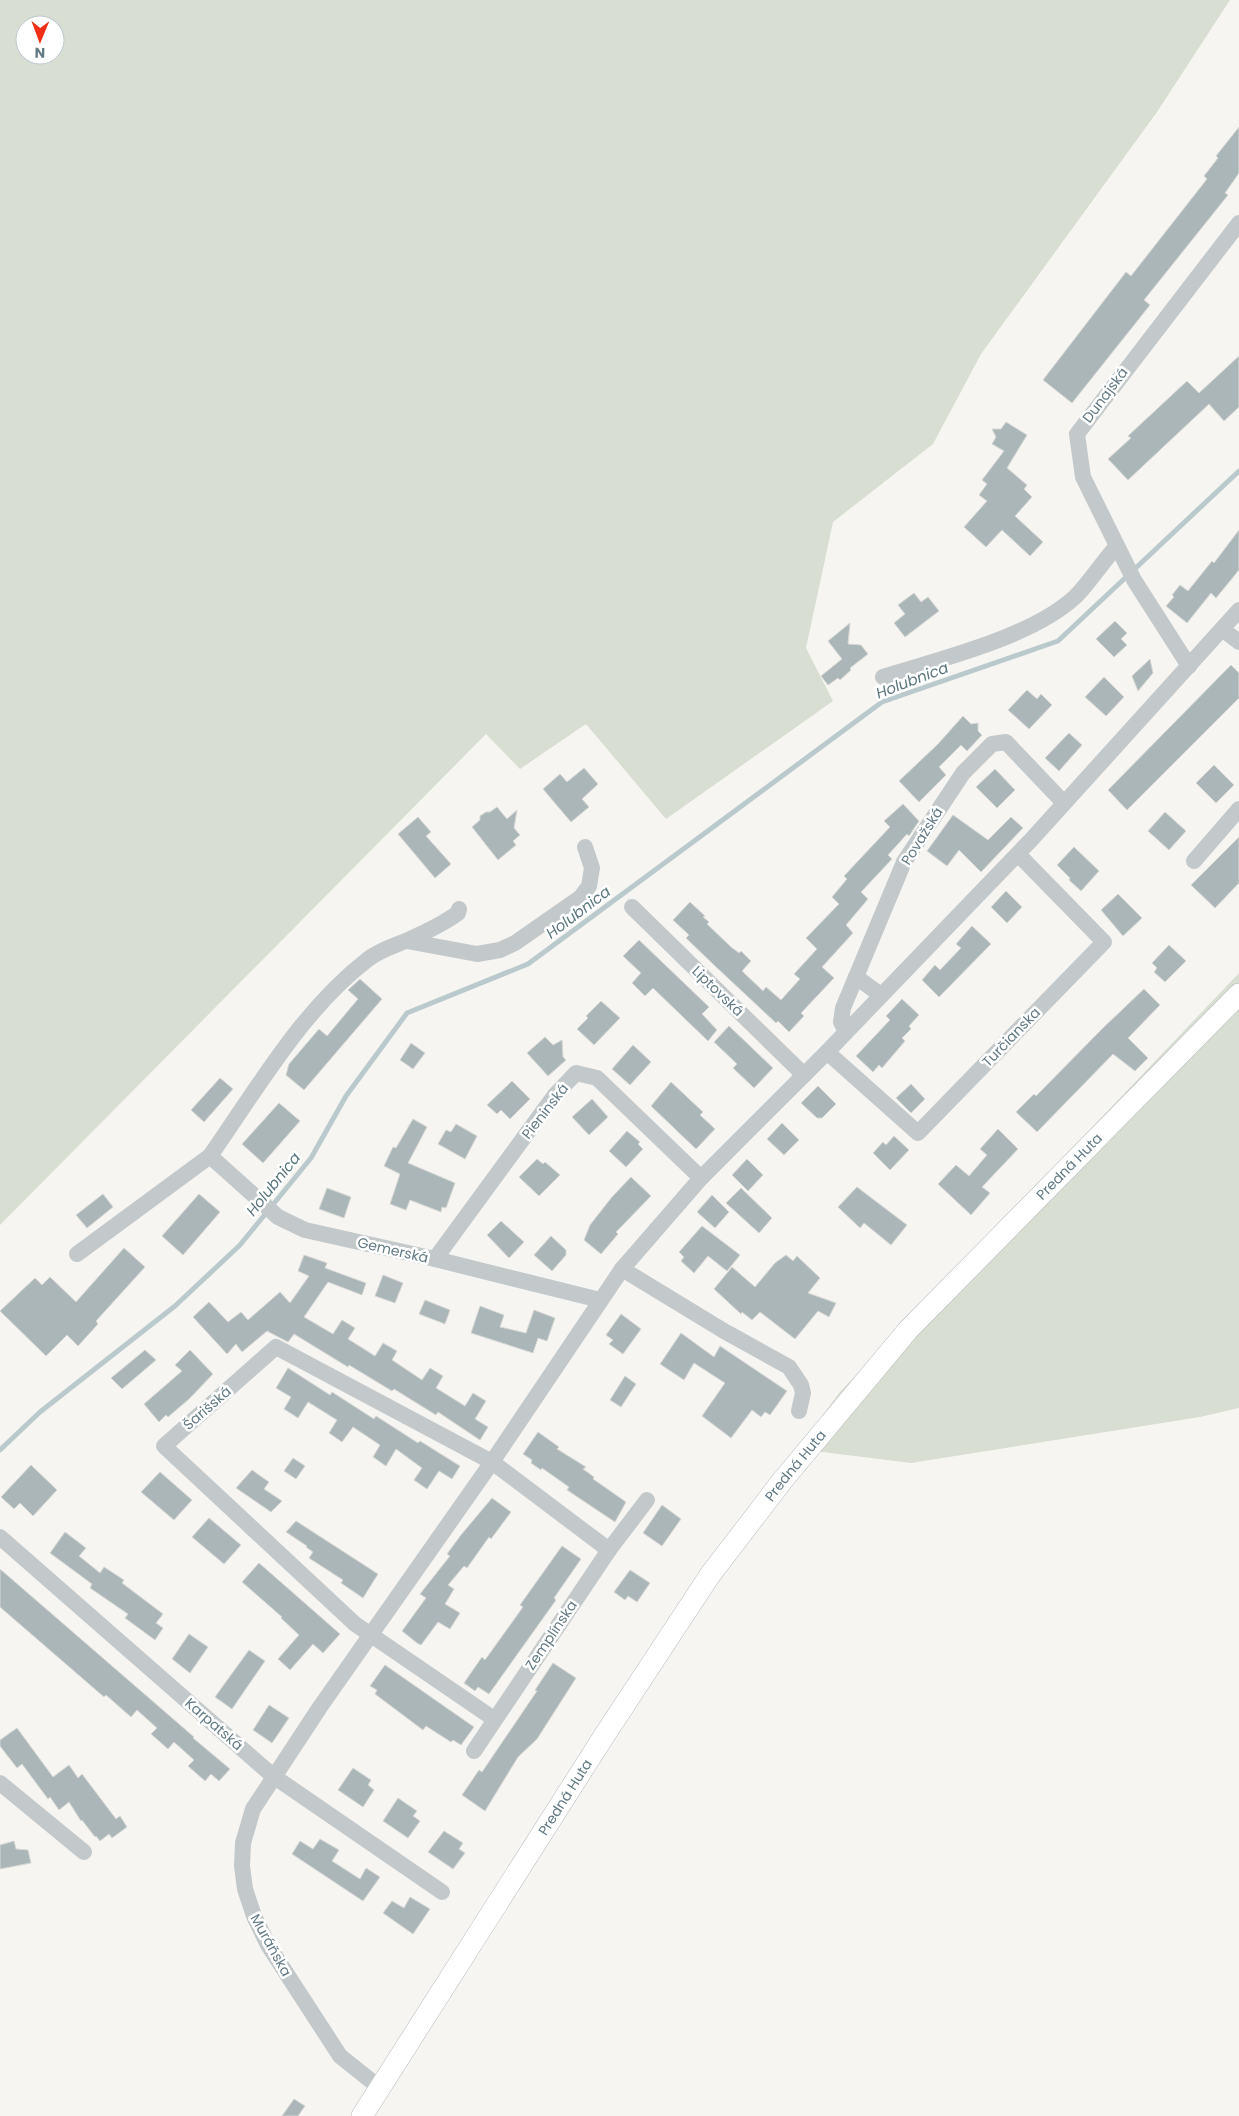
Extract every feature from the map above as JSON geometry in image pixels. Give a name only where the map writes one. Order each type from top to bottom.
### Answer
[{"type":"main road","name":"Predná Huta","points":[[362,2116],[604,1736],[710,1575],[782,1481],[908,1330],[1239,994]]},
{"type":"street","name":"Dunajská","points":[[1189,666],[1134,580],[1083,477],[1077,434],[1239,223]]},
{"type":"street","points":[[883,677],[970,649],[1030,626],[1077,595],[1120,552]]},
{"type":"street","name":"Muráňska","points":[[380,2088],[340,2056],[268,1945],[254,1916],[245,1889],[242,1866],[243,1843],[253,1809],[273,1776],[492,1462],[622,1269],[701,1178],[827,1052],[1018,854],[1239,610]]},
{"type":"street","points":[[1222,629],[1239,642]]},
{"type":"street","name":"Považská","points":[[846,1031],[841,1022],[841,1016],[904,862],[963,773],[992,744],[1006,742],[1064,803]]},
{"type":"street","points":[[1194,861],[1239,809]]},
{"type":"street","points":[[407,941],[477,954],[500,950],[515,943],[581,897],[589,886],[592,868],[585,847]]},
{"type":"street","name":"Turčianska","points":[[827,1052],[918,1133],[1104,942],[1018,854]]},
{"type":"street","name":"Liptovská","points":[[632,907],[804,1074]]},
{"type":"street","points":[[77,1254],[210,1156],[306,1020],[343,980],[368,959],[381,951],[444,924],[458,913],[459,909]]},
{"type":"street","points":[[856,977],[881,995]]},
{"type":"street","name":"Pieninská","points":[[435,1259],[555,1095],[576,1073],[598,1078],[701,1178]]},
{"type":"street","name":"Gemerská","points":[[210,1156],[278,1217],[305,1230],[435,1259],[600,1300]]},
{"type":"street","points":[[622,1269],[724,1331],[790,1367],[801,1385],[803,1393],[799,1412]]},
{"type":"street","name":"Šarišská","points":[[370,1635],[355,1624],[164,1446],[276,1347],[492,1462]]},
{"type":"street","points":[[492,1462],[609,1550]]},
{"type":"street","name":"Zemplínska","points":[[474,1751],[609,1550],[647,1500]]},
{"type":"street","name":"Karpatská","points":[[0,1538],[273,1776],[442,1892]]},
{"type":"street","points":[[370,1635],[494,1719]]},
{"type":"street","points":[[0,1783],[84,1852]]},
{"type":"shaded area","points":[[0,0],[1230,0],[1157,112],[981,354],[933,444],[833,522],[806,648],[833,701],[666,819],[586,724],[520,769],[486,734],[0,1225]]},
{"type":"shaded area","points":[[1239,973],[1239,1408],[1200,1417],[911,1463],[798,1449],[839,1393]]},
{"type":"building","points":[[1239,127],[1239,173],[1225,193],[1228,195],[1144,300],[1150,305],[1072,403],[1043,380],[1126,272],[1131,276],[1207,179],[1204,176],[1218,158],[1216,156]]},
{"type":"building","points":[[1239,356],[1239,407],[1224,421],[1209,404],[1128,480],[1108,459],[1131,438],[1128,436],[1187,381],[1199,393]]},
{"type":"building","points":[[1006,422],[1027,435],[1007,468],[1027,485],[1024,489],[1032,497],[1015,516],[1043,542],[1030,556],[1002,530],[986,547],[964,527],[987,501],[979,495],[987,484],[982,480],[1004,451],[992,444],[996,437],[992,429],[1001,429]]},
{"type":"building","points":[[1239,530],[1239,570],[1216,598],[1211,593],[1187,623],[1166,606],[1174,597],[1172,595],[1180,585],[1188,591],[1212,561],[1214,563]]},
{"type":"building","points":[[914,593],[921,602],[928,597],[939,611],[905,637],[894,623],[905,614],[898,605]]},
{"type":"building","points":[[1115,621],[1127,633],[1121,639],[1127,645],[1114,657],[1096,639]]},
{"type":"building","points":[[850,623],[848,644],[861,645],[868,654],[850,668],[851,670],[840,680],[838,678],[828,685],[821,676],[842,659],[828,641]]},
{"type":"building","points":[[1150,659],[1153,673],[1138,691],[1132,676]]},
{"type":"building","points":[[1231,665],[1239,673],[1239,698],[1127,810],[1108,790]]},
{"type":"building","points":[[1104,677],[1124,697],[1106,716],[1085,697]]},
{"type":"building","points":[[1027,690],[1037,699],[1041,694],[1052,705],[1029,729],[1008,710]]},
{"type":"building","points":[[963,716],[971,724],[978,723],[978,731],[982,735],[967,751],[961,745],[939,767],[946,775],[919,802],[899,781],[938,744]]},
{"type":"building","points":[[1069,733],[1082,745],[1059,771],[1045,758]]},
{"type":"building","points":[[1214,765],[1234,785],[1216,803],[1196,783]]},
{"type":"building","points":[[584,768],[598,784],[582,799],[589,807],[571,822],[543,789],[560,774],[567,782]]},
{"type":"building","points":[[995,769],[1015,790],[997,808],[976,787]]},
{"type":"building","points":[[903,804],[919,821],[909,836],[907,834],[888,855],[892,859],[861,892],[868,899],[846,925],[853,933],[822,967],[834,978],[801,1013],[804,1016],[789,1032],[778,1021],[776,1023],[686,938],[689,935],[673,920],[690,902],[705,916],[703,917],[709,922],[707,924],[731,947],[739,953],[741,951],[751,961],[742,971],[763,991],[766,987],[781,1000],[800,979],[794,974],[817,949],[806,938],[839,904],[832,897],[847,879],[844,876],[890,827],[884,821]]},
{"type":"building","points":[[497,807],[507,819],[517,810],[514,828],[520,835],[513,841],[516,845],[498,860],[472,827],[480,820],[480,816]]},
{"type":"building","points":[[1165,812],[1186,831],[1169,850],[1148,831]]},
{"type":"building","points":[[953,815],[988,840],[1011,817],[1023,828],[981,872],[959,850],[947,866],[927,851]]},
{"type":"building","points":[[418,817],[431,832],[426,836],[451,864],[435,878],[398,834]]},
{"type":"building","points":[[1239,837],[1239,883],[1215,908],[1191,885]]},
{"type":"building","points":[[1074,847],[1099,871],[1081,891],[1057,865]]},
{"type":"building","points":[[1006,891],[1022,907],[1007,923],[991,907]]},
{"type":"building","points":[[1118,894],[1142,918],[1123,936],[1101,910]]},
{"type":"building","points":[[972,926],[991,944],[939,997],[922,980],[935,965],[940,970],[961,948],[956,944]]},
{"type":"building","points":[[639,940],[709,1007],[702,1014],[717,1030],[708,1041],[653,988],[645,996],[632,983],[641,973],[623,956]]},
{"type":"building","points":[[1169,945],[1186,961],[1165,982],[1154,972],[1157,968],[1152,963]]},
{"type":"building","points":[[360,979],[382,999],[304,1090],[286,1075],[289,1064],[319,1029],[327,1036],[358,999],[348,990]]},
{"type":"building","points":[[1144,989],[1160,1005],[1128,1038],[1148,1058],[1135,1071],[1113,1054],[1037,1132],[1016,1112],[1034,1094],[1036,1096]]},
{"type":"building","points":[[902,999],[919,1015],[909,1026],[911,1029],[902,1038],[905,1041],[882,1068],[879,1065],[873,1072],[856,1056],[890,1020],[886,1016]]},
{"type":"building","points":[[601,1001],[620,1018],[594,1045],[577,1029],[588,1018],[586,1016]]},
{"type":"building","points":[[729,1026],[773,1068],[754,1088],[733,1068],[737,1064],[714,1042]]},
{"type":"building","points":[[545,1037],[553,1045],[562,1040],[563,1057],[566,1060],[548,1076],[527,1053]]},
{"type":"building","points":[[411,1043],[425,1053],[413,1069],[400,1060]]},
{"type":"building","points":[[633,1045],[651,1062],[630,1085],[612,1069]]},
{"type":"building","points":[[220,1078],[233,1089],[204,1122],[191,1110]]},
{"type":"building","points":[[512,1081],[530,1099],[510,1119],[501,1110],[497,1114],[487,1105]]},
{"type":"building","points":[[671,1082],[703,1112],[700,1115],[715,1129],[696,1149],[651,1106]]},
{"type":"building","points":[[911,1084],[925,1099],[911,1113],[896,1098]]},
{"type":"building","points":[[818,1086],[836,1104],[822,1118],[817,1118],[801,1103]]},
{"type":"building","points":[[592,1099],[608,1117],[589,1135],[572,1117]]},
{"type":"building","points":[[279,1103],[300,1121],[263,1163],[242,1144]]},
{"type":"building","points":[[413,1119],[427,1127],[408,1163],[455,1183],[446,1208],[442,1207],[441,1212],[410,1200],[406,1210],[390,1204],[400,1174],[384,1166],[393,1147],[396,1148]]},
{"type":"building","points":[[782,1123],[799,1140],[784,1155],[767,1139]]},
{"type":"building","points":[[456,1124],[477,1136],[465,1159],[438,1144],[446,1130],[451,1132]]},
{"type":"building","points":[[998,1129],[1018,1149],[982,1187],[990,1193],[971,1215],[938,1184],[956,1165],[969,1176],[987,1155],[980,1149]]},
{"type":"building","points":[[627,1131],[640,1142],[638,1144],[643,1149],[626,1167],[609,1151]]},
{"type":"building","points":[[894,1136],[909,1150],[890,1170],[873,1153],[883,1142],[886,1145]]},
{"type":"building","points":[[537,1159],[543,1164],[545,1162],[560,1175],[539,1196],[519,1177]]},
{"type":"building","points":[[747,1159],[763,1175],[748,1191],[732,1175]]},
{"type":"building","points":[[631,1177],[651,1196],[616,1232],[618,1234],[601,1254],[584,1240],[590,1225]]},
{"type":"building","points":[[857,1187],[907,1225],[891,1245],[864,1223],[860,1228],[838,1207]]},
{"type":"building","points":[[327,1188],[351,1197],[344,1218],[319,1209]]},
{"type":"building","points":[[741,1188],[772,1218],[759,1233],[726,1203]]},
{"type":"building","points":[[103,1194],[113,1207],[87,1228],[76,1215]]},
{"type":"building","points":[[199,1194],[220,1212],[183,1255],[162,1236]]},
{"type":"building","points":[[712,1195],[729,1212],[715,1228],[697,1212]]},
{"type":"building","points":[[501,1221],[524,1242],[509,1258],[487,1235]]},
{"type":"building","points":[[702,1226],[740,1255],[727,1271],[708,1256],[694,1273],[681,1261],[684,1257],[679,1252]]},
{"type":"building","points":[[551,1236],[566,1250],[566,1255],[552,1271],[534,1255]]},
{"type":"building","points":[[124,1248],[145,1267],[96,1321],[98,1324],[78,1346],[67,1335],[46,1356],[0,1311],[35,1278],[42,1285],[50,1277],[76,1302]]},
{"type":"building","points":[[304,1255],[327,1263],[325,1268],[366,1283],[362,1295],[328,1282],[304,1317],[333,1334],[342,1320],[355,1328],[348,1339],[375,1356],[383,1343],[397,1351],[392,1360],[422,1380],[430,1368],[443,1376],[436,1388],[465,1406],[473,1393],[486,1401],[475,1419],[488,1427],[480,1440],[438,1412],[436,1415],[394,1389],[392,1391],[349,1365],[348,1367],[294,1334],[288,1342],[267,1331],[242,1352],[236,1344],[227,1354],[193,1317],[209,1302],[228,1322],[241,1312],[248,1320],[280,1292],[290,1303],[309,1276],[298,1271]]},
{"type":"building","points":[[786,1255],[793,1261],[797,1256],[820,1278],[808,1293],[836,1303],[829,1317],[818,1311],[795,1339],[760,1312],[752,1320],[742,1312],[741,1314],[714,1289],[732,1267],[755,1287],[775,1263]]},
{"type":"building","points":[[383,1275],[403,1283],[395,1303],[375,1296]]},
{"type":"building","points":[[425,1300],[450,1310],[445,1324],[419,1314]]},
{"type":"building","points":[[480,1306],[504,1315],[500,1327],[526,1333],[534,1310],[555,1318],[547,1341],[538,1338],[533,1353],[471,1333]]},
{"type":"building","points":[[621,1314],[641,1329],[623,1354],[609,1344],[613,1340],[606,1335]]},
{"type":"building","points":[[681,1333],[714,1357],[720,1346],[787,1391],[770,1415],[765,1412],[761,1417],[752,1410],[731,1438],[702,1416],[725,1383],[694,1363],[684,1380],[660,1364]]},
{"type":"building","points":[[145,1350],[156,1360],[122,1389],[111,1378]]},
{"type":"building","points":[[190,1350],[213,1374],[189,1399],[168,1417],[166,1415],[159,1422],[144,1404],[182,1371],[175,1365]]},
{"type":"building","points":[[288,1368],[330,1395],[332,1392],[374,1419],[376,1416],[418,1443],[420,1441],[460,1466],[452,1479],[439,1471],[427,1489],[414,1480],[422,1468],[396,1449],[386,1466],[373,1457],[380,1445],[353,1427],[342,1442],[329,1433],[337,1420],[308,1402],[298,1418],[284,1409],[291,1397],[276,1388]]},
{"type":"building","points":[[625,1376],[636,1384],[621,1407],[610,1400]]},
{"type":"building","points":[[538,1432],[559,1447],[557,1449],[586,1467],[583,1469],[594,1477],[593,1479],[626,1502],[615,1522],[567,1490],[569,1487],[542,1468],[541,1470],[531,1463],[532,1460],[523,1454]]},
{"type":"building","points":[[293,1458],[305,1466],[296,1479],[284,1471]]},
{"type":"building","points":[[31,1465],[57,1490],[33,1516],[20,1503],[14,1509],[1,1497]]},
{"type":"building","points":[[252,1470],[269,1482],[264,1489],[282,1501],[271,1512],[236,1488]]},
{"type":"building","points":[[160,1472],[192,1500],[174,1520],[141,1492]]},
{"type":"building","points":[[492,1498],[511,1512],[491,1539],[489,1537],[467,1568],[464,1566],[448,1585],[454,1589],[445,1604],[460,1613],[450,1629],[438,1622],[421,1645],[417,1643],[402,1631],[426,1598],[420,1594],[450,1556],[447,1554],[461,1535]]},
{"type":"building","points":[[662,1505],[681,1519],[662,1546],[643,1533]]},
{"type":"building","points":[[209,1518],[241,1545],[224,1564],[192,1537]]},
{"type":"building","points":[[296,1521],[378,1574],[363,1598],[341,1583],[343,1580],[309,1558],[313,1552],[286,1532]]},
{"type":"building","points":[[65,1532],[86,1548],[79,1556],[100,1573],[104,1567],[124,1580],[122,1583],[163,1614],[156,1623],[163,1628],[155,1640],[125,1618],[128,1614],[90,1588],[92,1584],[50,1553]]},
{"type":"building","points":[[562,1546],[581,1559],[554,1598],[556,1600],[489,1694],[478,1687],[475,1691],[464,1683],[482,1657],[485,1660],[523,1607],[520,1605]]},
{"type":"building","points":[[259,1563],[340,1634],[323,1653],[313,1644],[290,1670],[278,1659],[299,1635],[282,1617],[242,1582]]},
{"type":"building","points":[[0,1569],[230,1769],[219,1781],[211,1774],[205,1781],[188,1766],[194,1760],[174,1742],[168,1749],[151,1734],[157,1728],[137,1710],[131,1717],[106,1695],[104,1697],[0,1607]]},
{"type":"building","points":[[630,1570],[650,1583],[637,1602],[628,1596],[625,1600],[614,1592]]},
{"type":"building","points":[[189,1634],[208,1647],[190,1673],[172,1659]]},
{"type":"building","points":[[249,1650],[265,1661],[232,1709],[215,1697]]},
{"type":"building","points":[[553,1663],[576,1678],[537,1739],[518,1757],[485,1811],[462,1795],[479,1770],[482,1772],[537,1691],[535,1690]]},
{"type":"building","points":[[385,1665],[474,1727],[461,1745],[453,1740],[451,1742],[426,1726],[423,1730],[375,1694],[377,1690],[370,1686]]},
{"type":"building","points":[[269,1705],[289,1718],[272,1743],[253,1730]]},
{"type":"building","points":[[17,1728],[53,1777],[69,1765],[78,1778],[82,1774],[116,1819],[120,1816],[127,1827],[112,1838],[109,1834],[100,1841],[81,1821],[69,1802],[59,1810],[50,1797],[48,1799],[22,1764],[17,1768],[0,1746],[0,1740]]},
{"type":"building","points":[[353,1768],[371,1780],[368,1785],[374,1790],[363,1807],[338,1790]]},
{"type":"building","points":[[398,1798],[417,1811],[413,1816],[420,1821],[408,1838],[383,1821]]},
{"type":"building","points":[[444,1831],[463,1843],[459,1849],[465,1853],[453,1869],[428,1852]]},
{"type":"building","points":[[320,1839],[339,1850],[332,1861],[360,1879],[366,1868],[380,1877],[363,1901],[292,1854],[300,1841],[313,1849]]},
{"type":"building","points":[[14,1841],[16,1849],[28,1850],[31,1863],[0,1869],[0,1845]]},
{"type":"building","points":[[410,1897],[430,1909],[413,1934],[383,1913],[392,1901],[404,1908]]},
{"type":"building","points":[[294,2099],[305,2106],[298,2116],[282,2116]]},
{"type":"waterway","name":"Holubnica","points":[[0,1450],[40,1412],[175,1306],[240,1245],[311,1158],[346,1096],[407,1013],[528,964],[882,702],[1058,641],[1239,471]]}]
